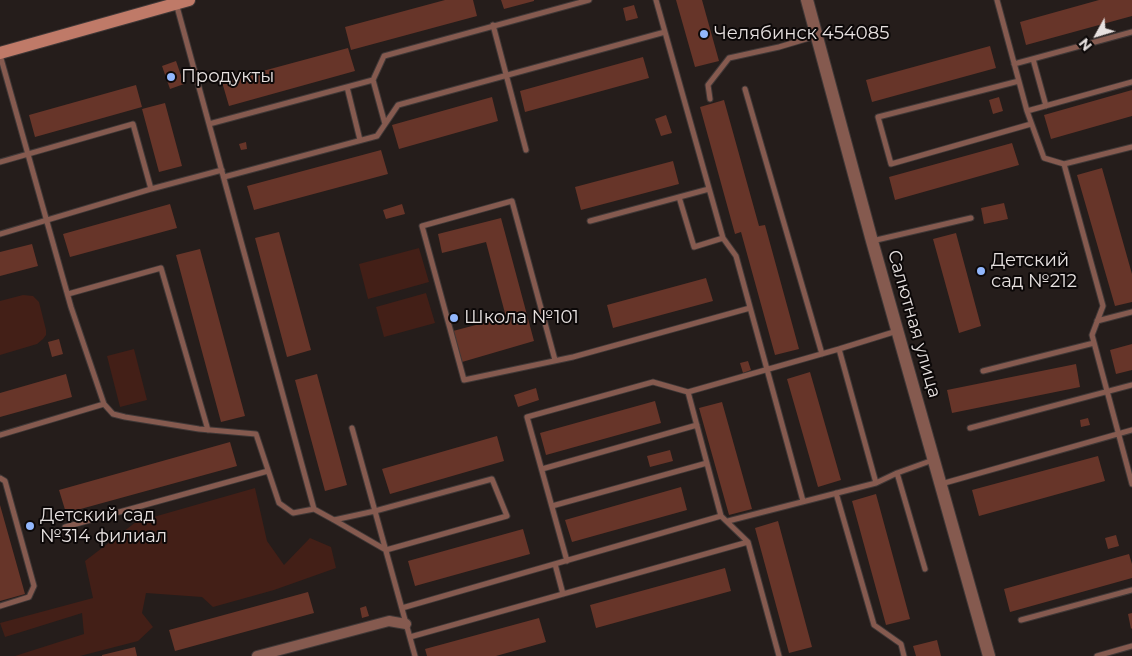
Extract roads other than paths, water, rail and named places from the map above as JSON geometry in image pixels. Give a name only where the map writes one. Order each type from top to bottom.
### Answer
[{"type":"main road","points":[[0,54],[176,2],[189,0]]},
{"type":"street","name":"Салютная улица","points":[[807,0],[872,241],[989,656]]},
{"type":"street","points":[[260,656],[389,621],[406,624]]},
{"type":"lane","points":[[385,124],[373,80],[384,56],[589,0]]},
{"type":"lane","points":[[656,0],[723,238],[736,256],[803,501]]},
{"type":"lane","points":[[997,0],[1027,111],[1044,158],[1064,164],[1132,147]]},
{"type":"lane","points":[[176,2],[314,509]]},
{"type":"lane","points":[[493,26],[508,75],[526,150]]},
{"type":"lane","points":[[224,177],[377,136],[398,105],[665,32]]},
{"type":"lane","points":[[1014,64],[1132,32]]},
{"type":"lane","points":[[710,99],[708,85],[729,58],[778,47],[816,35]]},
{"type":"lane","points":[[0,54],[68,294],[104,404],[113,414],[208,430],[256,434],[279,503],[293,513],[314,509],[386,550],[507,516],[492,479],[375,511],[334,520]]},
{"type":"lane","points":[[1033,59],[1046,106]]},
{"type":"lane","points":[[209,124],[373,80]]},
{"type":"lane","points":[[1019,81],[878,117],[891,164],[1031,124]]},
{"type":"lane","points":[[1027,111],[1132,82]]},
{"type":"lane","points":[[347,88],[360,140]]},
{"type":"lane","points":[[745,89],[822,354]]},
{"type":"lane","points":[[0,162],[133,124],[151,189]]},
{"type":"lane","points":[[1064,164],[1103,306],[1092,335],[1132,484]]},
{"type":"lane","points":[[0,234],[222,170]]},
{"type":"lane","points":[[590,221],[709,189]]},
{"type":"lane","points":[[680,197],[694,246],[723,238]]},
{"type":"lane","points":[[556,360],[512,201],[422,226],[464,380],[556,360],[750,308]]},
{"type":"lane","points":[[872,241],[971,218]]},
{"type":"lane","points":[[68,294],[161,268],[208,430]]},
{"type":"lane","points":[[1097,321],[1132,312]]},
{"type":"lane","points":[[567,561],[527,418],[653,382],[688,392],[839,349],[897,330]]},
{"type":"lane","points":[[982,371],[1094,343]]},
{"type":"lane","points":[[839,349],[876,483]]},
{"type":"lane","points":[[970,428],[1132,385]]},
{"type":"lane","points":[[688,392],[721,516],[748,542],[778,656]]},
{"type":"lane","points":[[0,435],[104,404]]},
{"type":"lane","points":[[542,469],[697,425]]},
{"type":"lane","points":[[352,428],[415,656]]},
{"type":"lane","points":[[941,484],[1132,430]]},
{"type":"lane","points":[[728,521],[876,483],[897,473],[934,460]]},
{"type":"lane","points":[[552,506],[707,464]]},
{"type":"lane","points":[[65,527],[268,471]]},
{"type":"lane","points":[[897,473],[925,569]]},
{"type":"lane","points":[[0,478],[5,481],[34,586],[29,597],[0,606]]},
{"type":"lane","points":[[836,493],[874,625],[901,644],[904,656]]},
{"type":"lane","points":[[402,608],[721,516]]},
{"type":"lane","points":[[410,637],[748,542]]},
{"type":"lane","points":[[555,564],[563,594]]},
{"type":"lane","points":[[1020,620],[1132,590]]},
{"type":"lane","points":[[1097,656],[1132,646]]},
{"type":"place","name":"Челябинск 454085","points":[[704,34]]},
{"type":"place","name":"Продукты","points":[[171,77]]},
{"type":"place","name":"Детский сад №212","points":[[981,271]]},
{"type":"place","name":"Школа №101","points":[[454,318]]},
{"type":"place","name":"Детский сад №314 филиал","points":[[30,526]]}]
